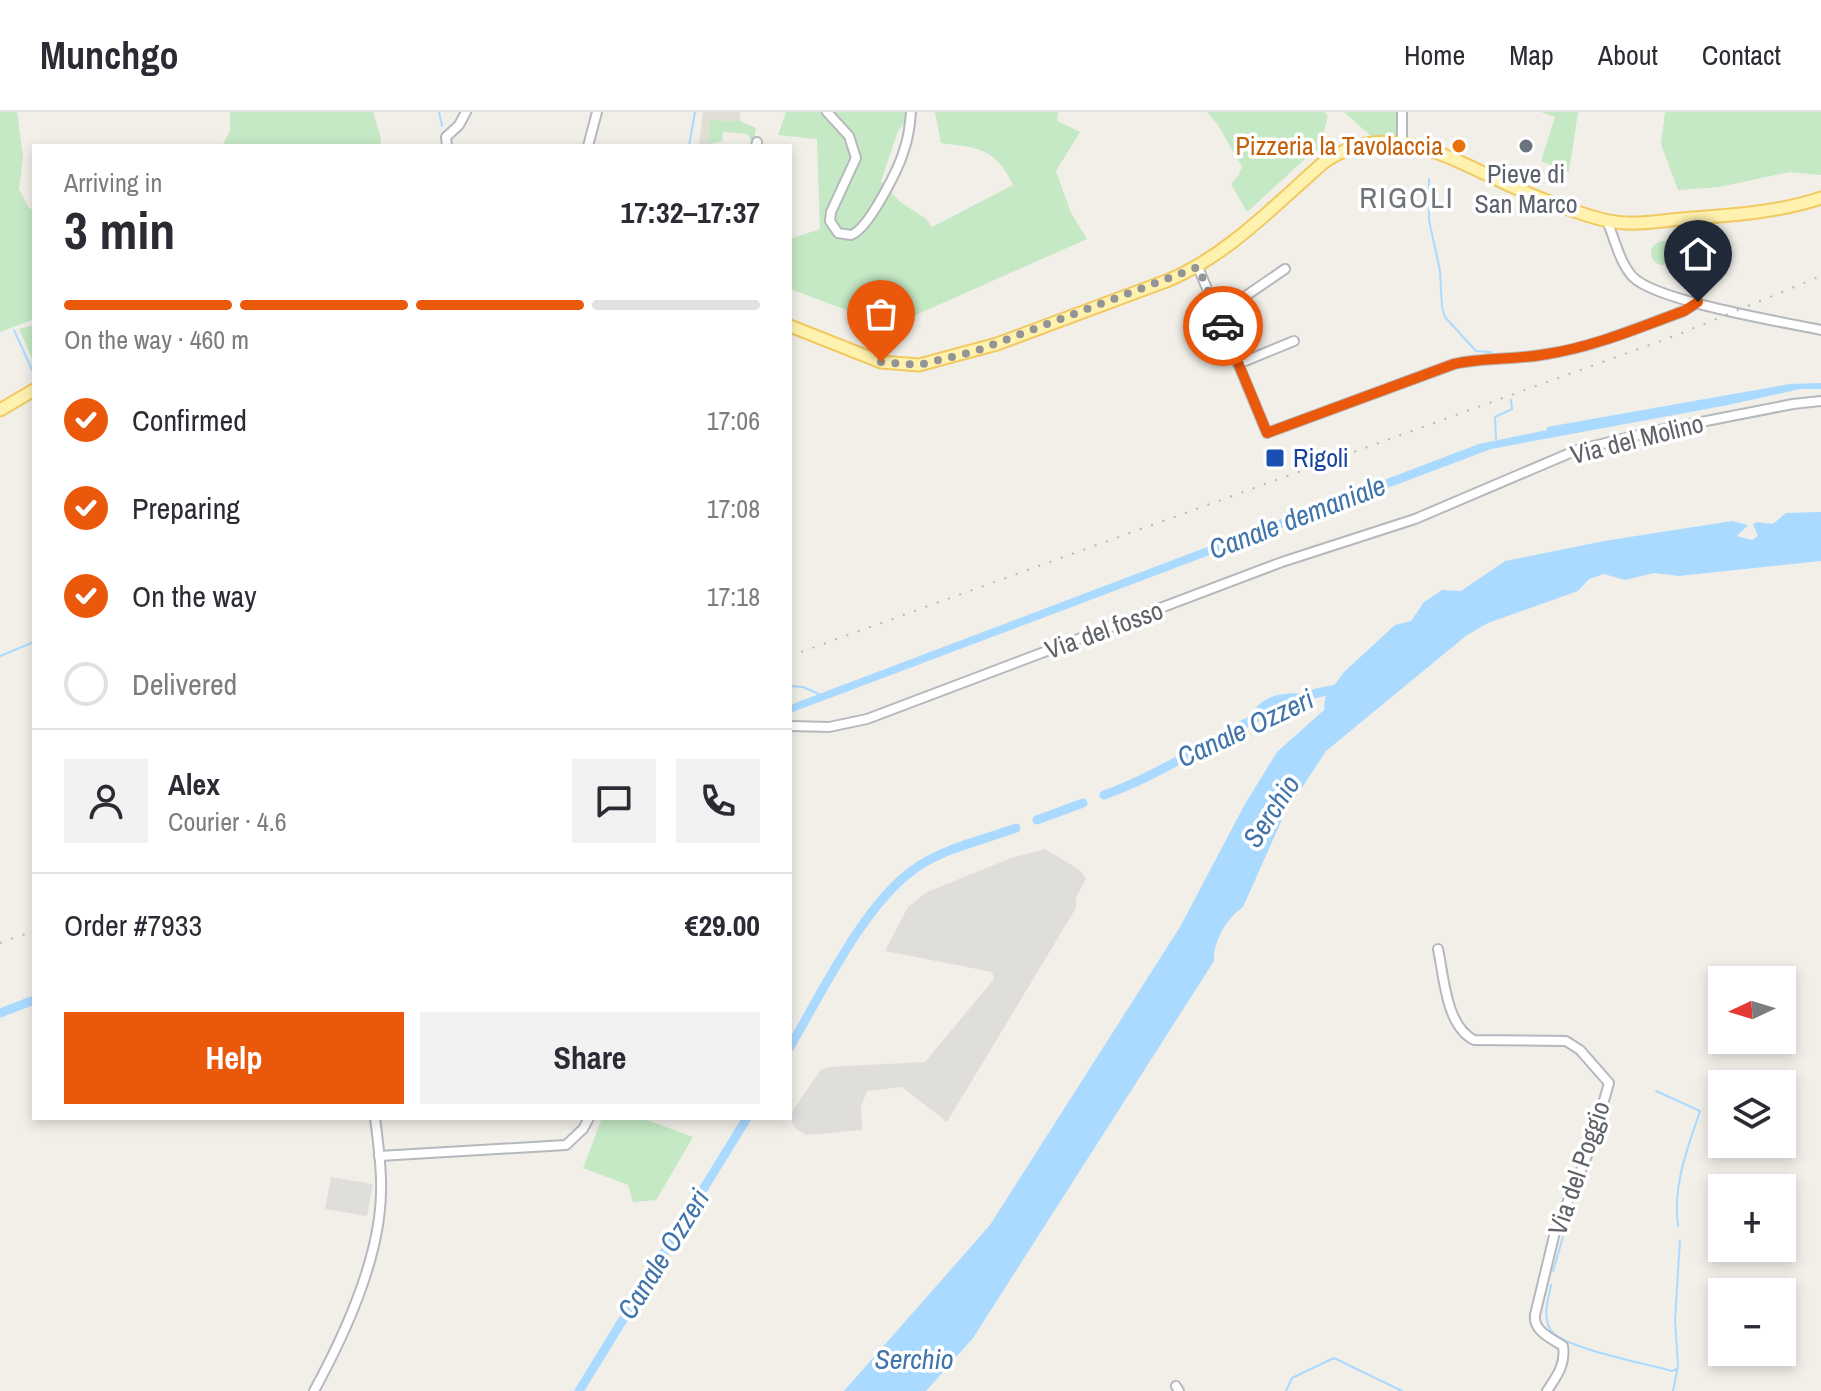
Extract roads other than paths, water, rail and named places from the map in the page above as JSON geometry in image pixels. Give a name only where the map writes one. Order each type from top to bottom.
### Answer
[{"type":"main road","points":[[792,327],[881,362],[919,365],[987,347],[1198,267],[1223,250],[1333,156],[1370,144],[1402,144],[1438,151],[1523,191],[1607,221],[1654,221],[1773,211],[1821,198]]},
{"type":"main road","points":[[0,410],[32,391]]},
{"type":"street","points":[[447,144],[446,137],[459,125],[466,112]]},
{"type":"street","points":[[589,144],[597,112]]},
{"type":"street","points":[[827,112],[849,136],[856,158],[831,212],[830,221],[838,233],[851,235],[863,228],[900,163],[910,130],[911,112]]},
{"type":"street","points":[[1402,112],[1402,144]]},
{"type":"street","points":[[1607,221],[1622,259],[1635,279],[1646,288],[1821,330]]},
{"type":"street","points":[[1198,267],[1267,433],[1454,364],[1476,359],[1545,355],[1575,348],[1684,311],[1698,302]]},
{"type":"street","points":[[1218,315],[1285,269]]},
{"type":"street","points":[[1238,364],[1294,341]]},
{"type":"street","name":"Via del Molino","points":[[1415,519],[1577,450],[1655,431],[1821,401]]},
{"type":"street","name":"Via del fosso","points":[[792,726],[829,727],[867,719],[1282,562],[1348,538],[1415,519]]},
{"type":"street","name":"Via del Poggio","points":[[1438,949],[1453,1011],[1464,1035],[1474,1040],[1566,1041],[1580,1050],[1609,1083],[1591,1146],[1555,1232],[1535,1315],[1537,1328],[1563,1346],[1562,1368],[1547,1391]]},
{"type":"street","points":[[314,1391],[329,1364],[369,1264],[380,1215],[375,1120]]},
{"type":"street","points":[[379,1156],[566,1145],[588,1120]]},
{"type":"water","points":[[1821,383],[1821,389],[1800,389],[1491,449],[792,712],[792,704],[1479,444],[1547,430],[1547,427],[1790,384]]},
{"type":"water","name":"Serchio","points":[[1821,512],[1821,561],[1679,576],[1654,573],[1625,580],[1604,574],[1589,579],[1578,591],[1488,623],[1467,635],[1326,751],[1284,815],[1243,907],[1222,931],[1214,961],[973,1338],[926,1391],[844,1391],[990,1225],[1180,927],[1245,804],[1277,752],[1324,710],[1325,698],[1344,672],[1395,625],[1411,621],[1424,602],[1442,590],[1461,591],[1505,561],[1604,541],[1732,521],[1748,525],[1737,536],[1752,540],[1758,536],[1753,524],[1757,522],[1773,524],[1786,513]]},
{"type":"waterway","points":[[439,112],[442,126]]},
{"type":"waterway","points":[[689,144],[695,112]]},
{"type":"waterway","points":[[1429,179],[1429,220],[1440,271],[1445,317],[1476,351],[1491,352]]},
{"type":"waterway","points":[[14,330],[32,370]]},
{"type":"waterway","points":[[1496,439],[1495,417],[1512,409],[1511,400]]},
{"type":"waterway","points":[[0,656],[32,643]]},
{"type":"waterway","points":[[792,686],[819,694]]},
{"type":"waterway","name":"Canale Ozzeri","points":[[1104,795],[1153,774],[1272,710],[1302,697],[1344,687]]},
{"type":"waterway","points":[[1255,718],[1262,708],[1273,701],[1299,698]]},
{"type":"waterway","name":"Canale Ozzeri","points":[[1037,820],[1083,803]]},
{"type":"waterway","name":"Canale Ozzeri","points":[[792,1044],[861,927],[895,885],[936,856],[1016,828]]},
{"type":"waterway","name":"Canale demaniale","points":[[0,1013],[32,1001]]},
{"type":"waterway","points":[[1656,1091],[1700,1111],[1679,1182],[1678,1226]]},
{"type":"waterway","name":"Canale Ozzeri","points":[[579,1391],[746,1120]]},
{"type":"waterway","points":[[1553,1271],[1563,1237]]},
{"type":"waterway","points":[[1673,1391],[1678,1366],[1675,1320],[1680,1240]]},
{"type":"waterway","points":[[1551,1285],[1546,1316],[1553,1333],[1592,1350],[1672,1371],[1677,1369]]},
{"type":"waterway","points":[[1286,1391],[1292,1378],[1334,1358],[1402,1391]]},
{"type":"railway","points":[[792,655],[1677,335],[1821,276]]},
{"type":"railway","points":[[0,943],[32,932]]},
{"type":"place","name":"Pizzeria la Tavolaccia","points":[[1459,146]]},
{"type":"place","name":"Pieve di San Marco","points":[[1526,146]]},
{"type":"place","name":"Rigoli","points":[[1275,458]]},
{"type":"district","name":"RIGOLI","points":[[1407,198]]}]
